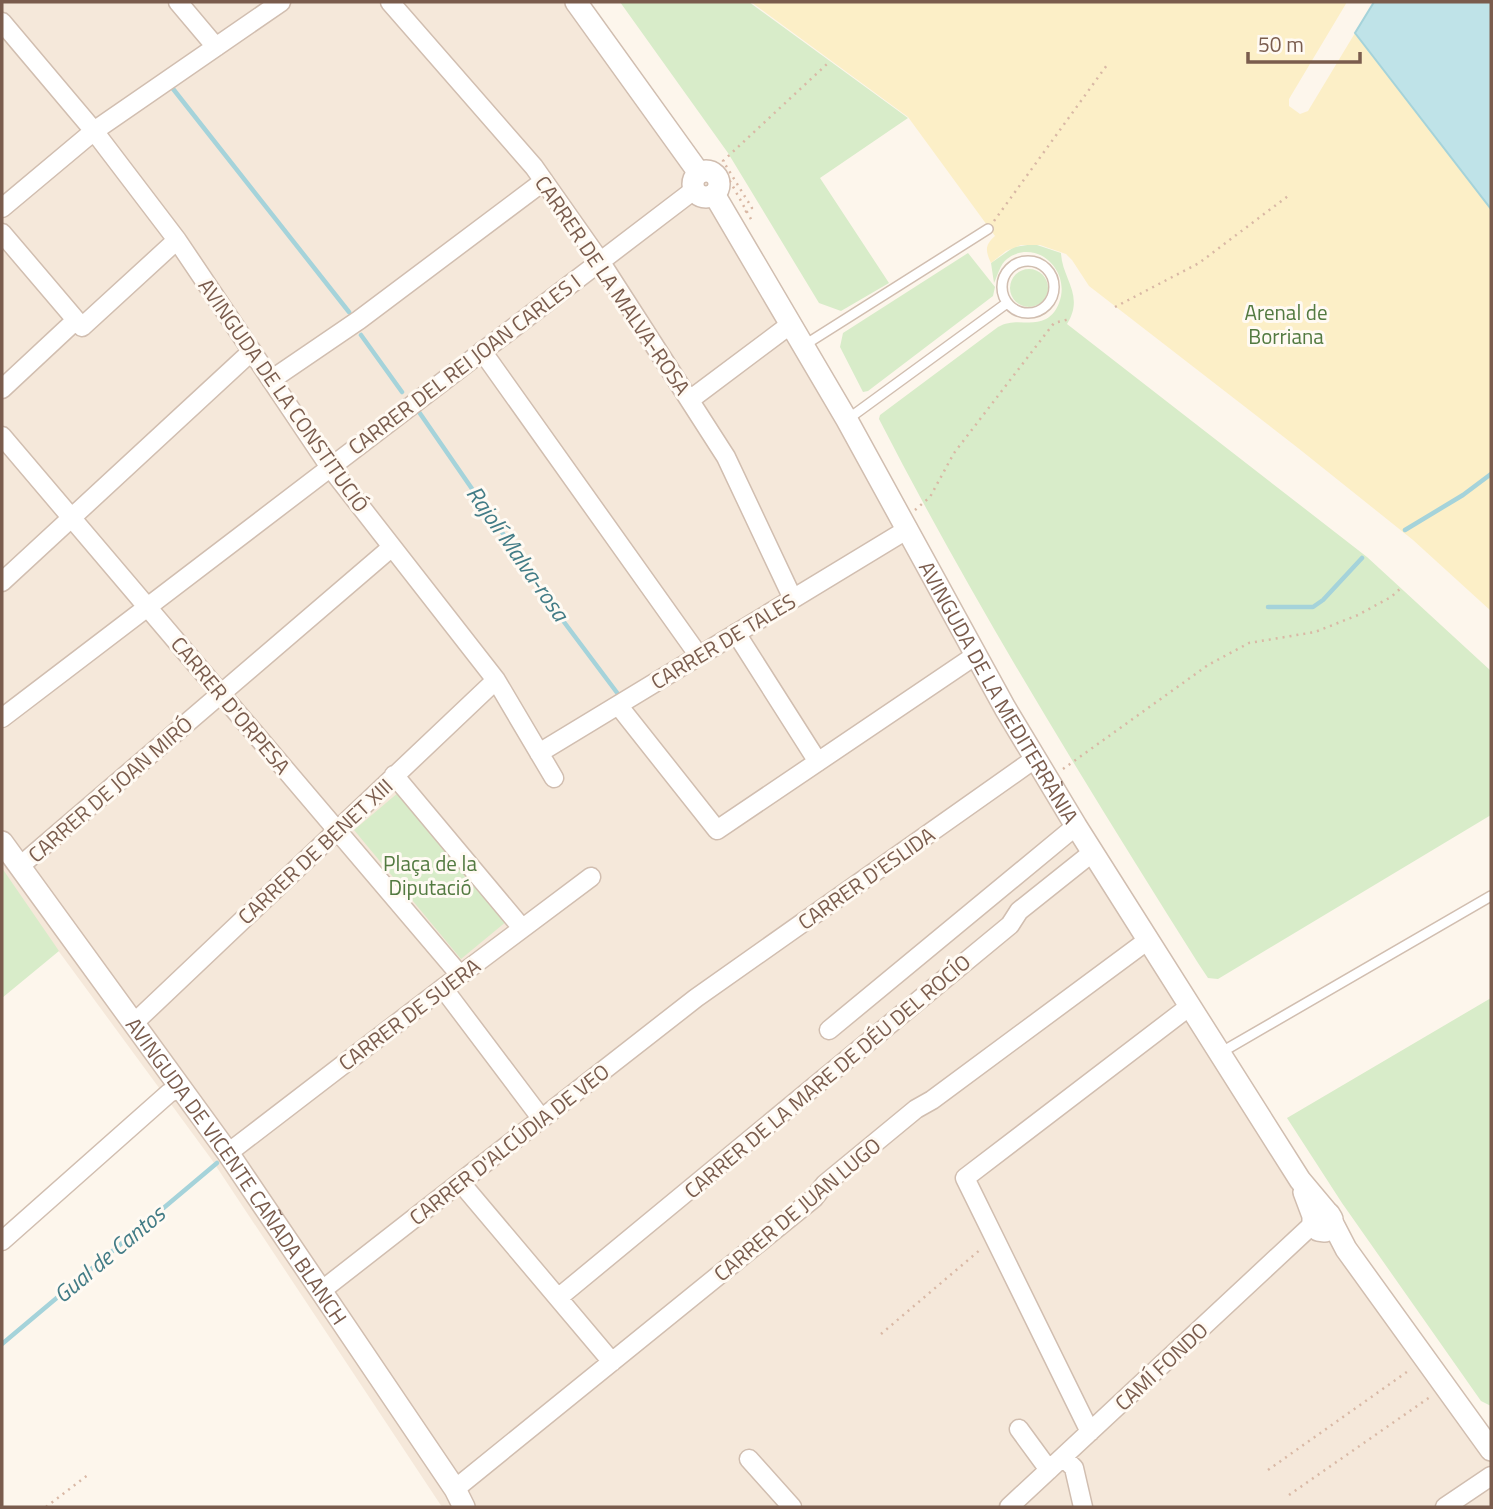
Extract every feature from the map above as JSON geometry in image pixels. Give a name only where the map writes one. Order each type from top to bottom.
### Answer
[{"type":"street","points":[[178,2],[216,47]]},
{"type":"street","points":[[2,208],[94,131],[281,2]]},
{"type":"street","name":"CARRER DE LA MALVA-ROSA","points":[[390,2],[544,181],[600,261],[726,457],[793,599]]},
{"type":"street","name":"AVINGUDA DE LA MEDITERRÀNIA","points":[[576,2],[704,178],[738,215],[803,346],[910,521],[976,655],[1076,826],[1300,1180],[1322,1221],[1346,1249],[1491,1450]]},
{"type":"street","name":"AVINGUDA DE LA CONSTITUCIÓ","points":[[2,22],[94,131],[177,240],[329,466],[496,680],[554,778]]},
{"type":"street","name":"CARRER DEL REI JOAN CARLES I","points":[[2,718],[329,466],[482,352],[704,178]]},
{"type":"street","points":[[271,380],[359,320],[544,181]]},
{"type":"street","points":[[2,233],[79,324]]},
{"type":"street","points":[[2,389],[177,240]]},
{"type":"street","points":[[691,399],[791,324]]},
{"type":"street","points":[[2,582],[252,351]]},
{"type":"street","points":[[482,352],[699,656]]},
{"type":"street","name":"CARRER D'ORPESA","points":[[2,436],[460,975]]},
{"type":"street","name":"CARRER DE TALES","points":[[539,753],[793,599],[910,521]]},
{"type":"street","name":"CARRER DE JOAN MIRÓ","points":[[20,866],[392,547]]},
{"type":"street","points":[[736,634],[818,762]]},
{"type":"street","points":[[618,705],[718,830],[976,655]]},
{"type":"street","name":"CARRER DE BENET XIII","points":[[134,1023],[496,680]]},
{"type":"street","name":"CARRER D'ESLIDA","points":[[696,998],[1036,758]]},
{"type":"street","points":[[394,775],[522,928]]},
{"type":"street","points":[[829,1030],[1076,826]]},
{"type":"street","name":"AVINGUDA DE VICENTE CAÑADA BLANCH","points":[[2,842],[134,1023],[175,1090],[228,1153],[459,1498]]},
{"type":"street","name":"CARRER DE LA MARE DE DÉU DEL ROCÍO","points":[[558,1298],[1010,925],[1019,911],[1093,852]]},
{"type":"street","name":"CARRER DE SUERA","points":[[228,1153],[592,877]]},
{"type":"street","name":"CARRER DE JUAN LUGO","points":[[459,1498],[612,1362],[814,1198],[825,1184],[916,1109],[932,1100],[1148,940]]},
{"type":"street","points":[[443,988],[541,1118]]},
{"type":"street","name":"CARRER D'ALCÚDIA DE VEO","points":[[321,1291],[696,998]]},
{"type":"street","points":[[1090,1433],[965,1178],[1190,1006]]},
{"type":"street","points":[[2,1241],[175,1090]]},
{"type":"street","points":[[461,1183],[612,1362]]},
{"type":"street","name":"CAMÍ FONDO","points":[[1009,1507],[1322,1221]]},
{"type":"street","points":[[1019,1429],[1049,1470]]},
{"type":"street","points":[[1063,1457],[1074,1468],[1083,1507]]},
{"type":"street","points":[[749,1459],[792,1507]]},
{"type":"street","points":[[1445,1507],[1491,1476]]},
{"type":"lane","points":[[803,346],[988,229]]},
{"type":"lane","points":[[1024,261],[1033,261],[1048,271],[1053,288],[1047,304],[1040,310],[1022,312],[1007,303],[1002,286],[1008,270],[1024,261]]},
{"type":"lane","points":[[847,420],[1007,303]]},
{"type":"lane","points":[[1220,1053],[1491,895]]},
{"type":"path","points":[[738,215],[752,208],[723,161],[827,64]]},
{"type":"path","points":[[988,229],[1107,65]]},
{"type":"path","points":[[704,178],[726,174],[738,215],[753,222]]},
{"type":"path","points":[[1115,307],[1199,263],[1288,196]]},
{"type":"path","points":[[910,521],[930,497],[954,453],[1054,323],[1070,319]]},
{"type":"path","points":[[1058,773],[1208,665],[1249,643],[1315,632],[1358,615],[1401,589]]},
{"type":"path","points":[[881,1334],[994,1237]]},
{"type":"path","points":[[1268,1470],[1426,1359]]},
{"type":"path","points":[[1289,1495],[1445,1387]]},
{"type":"path","points":[[46,1507],[89,1475]]},
{"type":"shaded area","points":[[2,2],[589,2],[633,61],[715,182],[788,300],[1051,771],[1341,1225],[1491,1433],[1491,1507],[442,1507],[212,1160],[2,874]]},
{"type":"green space","points":[[620,2],[749,2],[908,118],[820,178],[889,283],[841,311],[819,303],[728,153]]},
{"type":"green space","points":[[1034,244],[1061,253],[1074,304],[1067,324],[1367,557],[1491,671],[1491,815],[1218,979],[1208,978],[1073,762],[954,558],[879,419],[880,415],[998,327],[1010,323],[1040,321],[1056,310],[1062,291],[1060,279],[1056,269],[1039,255],[1018,253],[1007,259],[994,283],[991,263],[1014,247]]},
{"type":"green space","points":[[968,253],[995,287],[993,296],[868,391],[863,392],[840,347],[843,333]]},
{"type":"green space","points":[[1029,269],[1043,274],[1048,288],[1043,302],[1029,307],[1015,302],[1010,288],[1015,274]]},
{"type":"green space","name":"Plaça de la Diputació","points":[[399,792],[507,921],[461,959],[354,830]]},
{"type":"green space","points":[[2,868],[59,951],[2,998]]},
{"type":"green space","points":[[1491,998],[1491,1406],[1481,1401],[1342,1203],[1287,1118]]},
{"type":"sand","points":[[751,2],[1347,2],[1289,99],[1289,106],[1300,114],[1308,111],[1355,33],[1491,209],[1491,611],[1413,540],[1089,286],[1066,254],[1040,245],[1021,245],[1006,251],[991,263],[987,248],[995,236],[908,117]]},
{"type":"water","points":[[1374,2],[1491,2],[1491,209],[1355,33]]},
{"type":"waterway","name":"Rajolí Malva-rosa","points":[[170,85],[349,312]]},
{"type":"waterway","name":"Rajolí Malva-rosa","points":[[361,335],[402,392]]},
{"type":"waterway","name":"Rajolí Malva-rosa","points":[[419,412],[564,622],[618,694]]},
{"type":"waterway","points":[[1405,530],[1463,495],[1491,474]]},
{"type":"waterway","points":[[1268,607],[1313,607],[1323,600],[1362,558]]},
{"type":"waterway","name":"Gual de Cantos","points":[[2,1344],[217,1163]]},
{"type":"park label","name":"Arenal de Borriana","points":[[1286,324]]}]
